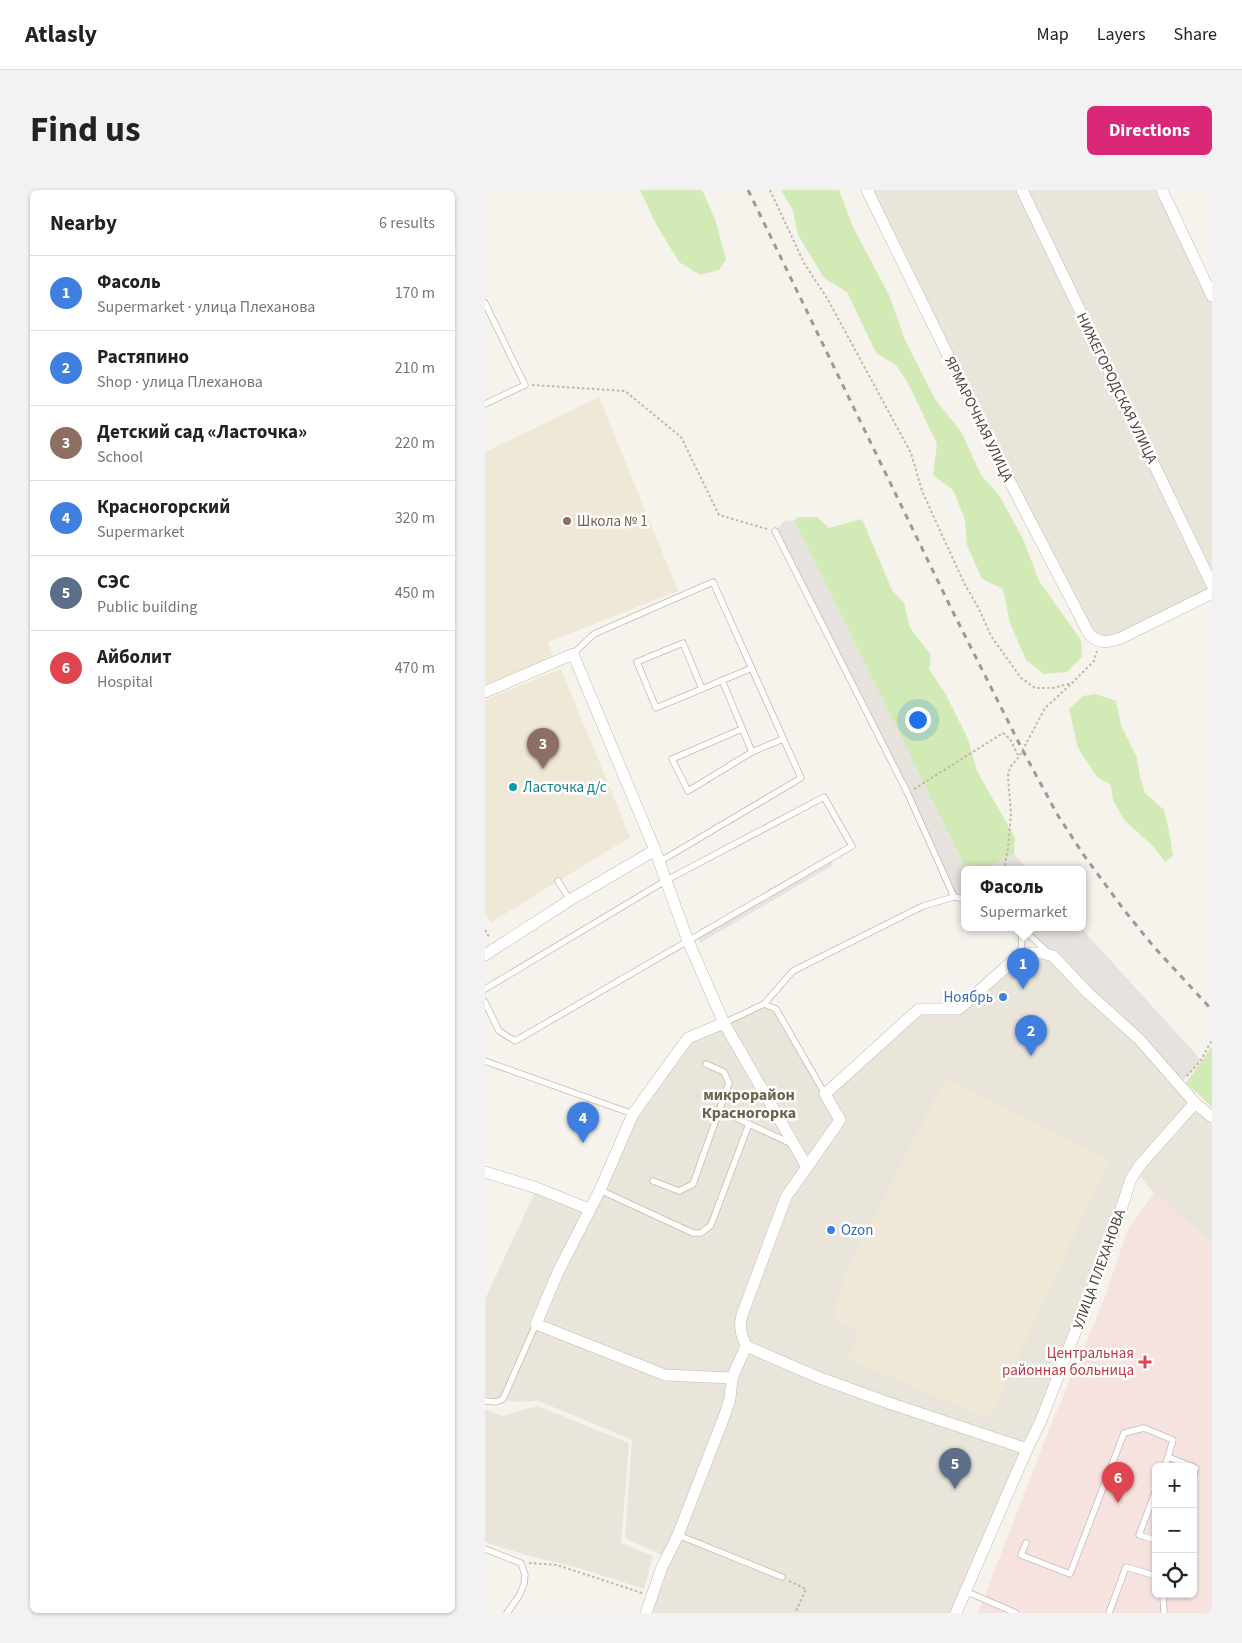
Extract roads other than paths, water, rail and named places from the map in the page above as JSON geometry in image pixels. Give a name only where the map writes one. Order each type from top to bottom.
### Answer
[{"type":"street","name":"ЯРМАРОЧНАЯ УЛИЦА","points":[[867,190],[1009,480],[1089,634],[1095,640],[1101,642],[1121,638],[1212,593]]},
{"type":"street","name":"НИЖЕГОРОДСКАЯ УЛИЦА","points":[[1022,190],[1212,585]]},
{"type":"street","points":[[1162,190],[1212,296]]},
{"type":"street","points":[[485,692],[573,654],[655,850],[688,941],[724,1023],[807,1167]]},
{"type":"street","points":[[485,955],[570,900],[655,850]]},
{"type":"street","points":[[646,1613],[662,1567],[677,1535],[724,1417],[730,1399],[732,1378],[746,1346],[740,1325],[742,1315],[786,1197],[839,1120],[825,1094],[919,1009],[959,1009],[1018,956],[1042,954],[1053,956],[1088,993],[1139,1039],[1179,1086],[1212,1117]]},
{"type":"street","points":[[724,1023],[688,1038],[633,1114],[600,1190],[558,1272],[536,1324],[665,1374],[732,1378]]},
{"type":"street","name":"УЛИЦА ПЛЕХАНОВА","points":[[956,1613],[1040,1423],[1113,1234],[1126,1192],[1136,1172],[1195,1103]]},
{"type":"street","points":[[485,1172],[537,1188],[589,1209]]},
{"type":"street","points":[[746,1346],[820,1378],[889,1404],[1027,1449]]},
{"type":"lane","points":[[485,303],[525,385],[485,404]]},
{"type":"lane","points":[[775,531],[908,794],[954,897]]},
{"type":"lane","points":[[573,654],[594,634],[713,582],[801,778],[659,862]]},
{"type":"lane","points":[[702,688],[683,643],[637,662],[656,708],[752,668]]},
{"type":"lane","points":[[721,680],[751,752]]},
{"type":"lane","points":[[742,729],[672,759],[688,791],[751,752],[783,739]]},
{"type":"lane","points":[[485,989],[665,881],[824,797],[852,846],[515,1041],[499,1031],[485,1002]]},
{"type":"lane","points":[[558,881],[570,900]]},
{"type":"lane","points":[[724,1023],[764,1004],[793,971],[923,906],[954,897],[961,898]]},
{"type":"lane","points":[[1018,956],[1022,947],[1021,931]]},
{"type":"lane","points":[[1024,931],[1053,956]]},
{"type":"lane","points":[[764,1004],[776,1009],[825,1094]]},
{"type":"lane","points":[[485,1061],[633,1114]]},
{"type":"lane","points":[[653,1181],[679,1191],[693,1184],[721,1110],[729,1083],[724,1072],[706,1064]]},
{"type":"lane","points":[[721,1110],[794,1144]]},
{"type":"lane","points":[[600,1190],[693,1234],[701,1234],[711,1225],[749,1124]]},
{"type":"lane","points":[[485,1401],[495,1402],[503,1398],[536,1324]]},
{"type":"lane","points":[[1026,1543],[1021,1555],[1070,1574],[1124,1433],[1145,1428],[1173,1440],[1165,1463]]},
{"type":"lane","points":[[1167,1457],[1183,1463]]},
{"type":"lane","points":[[1152,1501],[1139,1535],[1152,1539]]},
{"type":"lane","points":[[677,1535],[782,1577]]},
{"type":"lane","points":[[485,1549],[521,1563],[525,1575],[523,1584],[519,1596],[507,1613]]},
{"type":"lane","points":[[1109,1613],[1126,1567],[1152,1575]]},
{"type":"lane","points":[[965,1591],[1016,1613]]},
{"type":"lane","points":[[1163,1598],[1163,1613]]},
{"type":"railway","points":[[748,190],[951,608],[1057,814],[1083,854],[1124,910],[1154,947],[1212,1010]]},
{"type":"place","name":"Школа № 1","points":[[567,521]]},
{"type":"place","name":"Детский сад «Ласточка»","points":[[543,769]]},
{"type":"place","name":"Ласточка д/с","points":[[513,787]]},
{"type":"place","name":"Фасоль","points":[[1023,989]]},
{"type":"place","name":"Ноябрь","points":[[1003,997]]},
{"type":"place","name":"Растяпино","points":[[1031,1056]]},
{"type":"place","name":"Красногорский","points":[[583,1143]]},
{"type":"place","name":"Ozon","points":[[831,1230]]},
{"type":"place","name":"Центральная районная больница","points":[[1145,1362]]},
{"type":"place","name":"СЭС","points":[[955,1489]]},
{"type":"place","name":"Айболит","points":[[1118,1503]]},
{"type":"district","name":"микрорайон Красногорка","points":[[749,1103]]}]
